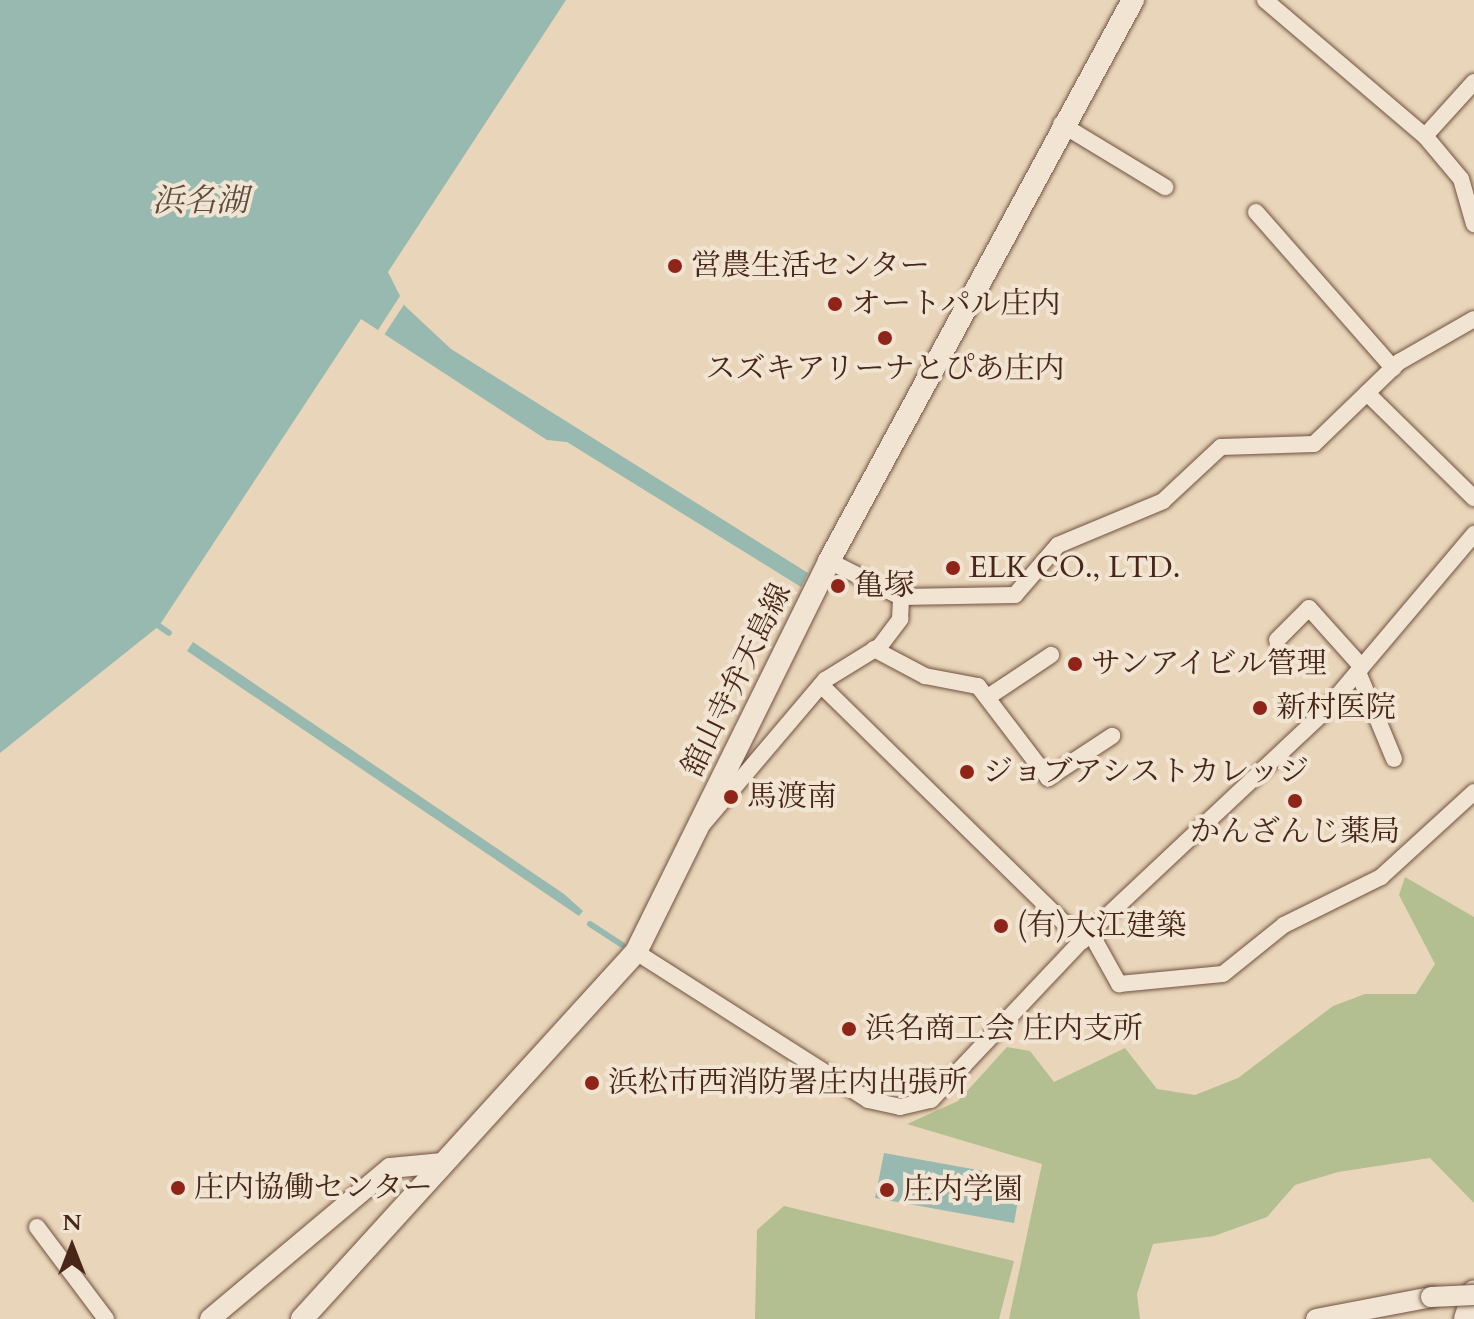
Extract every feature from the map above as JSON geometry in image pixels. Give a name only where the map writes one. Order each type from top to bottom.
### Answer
[{"type":"main road","name":"舘山寺弁天島線","points":[[302,1319],[636,952],[696,830],[748,750],[829,561],[1061,124],[1133,0]]},
{"type":"main road","points":[[1465,1319],[1474,1293]]},
{"type":"street","points":[[1265,0],[1425,136],[1461,179],[1473,214]]},
{"type":"street","points":[[1425,136],[1474,82]]},
{"type":"street","points":[[1061,124],[1165,187]]},
{"type":"street","points":[[1256,212],[1393,368]]},
{"type":"street","points":[[829,561],[901,597],[1015,595],[1058,545],[1163,501],[1221,447],[1314,444],[1393,368],[1474,319]]},
{"type":"street","points":[[1367,393],[1474,498]]},
{"type":"street","points":[[636,952],[868,1100],[900,1107],[945,1092],[1086,937],[1360,669],[1474,534]]},
{"type":"street","points":[[748,750],[821,685],[874,649],[900,619],[901,597]]},
{"type":"street","points":[[1277,640],[1309,608],[1360,669],[1394,759]]},
{"type":"street","points":[[874,649],[925,676],[971,682],[988,697],[1048,778],[1112,736]]},
{"type":"street","points":[[988,697],[1051,655]]},
{"type":"street","points":[[821,685],[1086,937],[1119,984],[1223,974],[1284,925],[1381,877],[1474,792]]},
{"type":"street","points":[[210,1319],[390,1168],[443,1163]]},
{"type":"street","points":[[37,1227],[106,1319]]},
{"type":"street","points":[[1316,1319],[1401,1309],[1431,1297],[1474,1293]]},
{"type":"green space","points":[[1405,877],[1474,917],[1474,1203],[1430,1158],[1338,1172],[1295,1185],[1267,1217],[1214,1236],[1153,1244],[1137,1294],[1140,1319],[1009,1319],[1042,1164],[907,1124],[958,1101],[1007,1047],[1030,1051],[1054,1082],[1125,1048],[1157,1089],[1195,1095],[1238,1078],[1333,1006],[1365,994],[1416,994],[1435,964],[1399,895]]},
{"type":"green space","points":[[784,1206],[1014,1261],[999,1319],[755,1319],[757,1230]]},
{"type":"water","name":"浜名湖","points":[[0,0],[566,0],[388,272],[405,306],[451,349],[808,573],[801,587],[567,442],[547,440],[361,319],[159,626],[0,753]]},
{"type":"water","points":[[193,642],[564,894],[583,911],[579,916],[187,651]]},
{"type":"water","points":[[884,1153],[1022,1178],[1014,1223],[875,1198]]},
{"type":"pier","points":[[402,293],[407,300],[384,335],[376,333]]},
{"type":"waterway","points":[[159,626],[169,633]]},
{"type":"waterway","points":[[590,924],[622,945]]},
{"type":"place","name":"営農生活センター","points":[[675,266]]},
{"type":"place","name":"オートパル庄内","points":[[835,304]]},
{"type":"place","name":"スズキアリーナとぴあ庄内","points":[[885,338]]},
{"type":"place","name":"ELK CO., LTD.","points":[[953,568]]},
{"type":"place","name":"亀塚","points":[[838,586]]},
{"type":"place","name":"サンアイビル管理","points":[[1075,664]]},
{"type":"place","name":"新村医院","points":[[1260,708]]},
{"type":"place","name":"ジョブアシストカレッジ","points":[[967,772]]},
{"type":"place","name":"馬渡南","points":[[731,797]]},
{"type":"place","name":"かんざんじ薬局","points":[[1295,801]]},
{"type":"place","name":"(有)大江建築","points":[[1001,926]]},
{"type":"place","name":"浜名商工会 庄内支所","points":[[849,1029]]},
{"type":"place","name":"浜松市西消防署庄内出張所","points":[[592,1083]]},
{"type":"place","name":"庄内協働センター","points":[[178,1188]]},
{"type":"place","name":"庄内学園","points":[[887,1190]]}]
